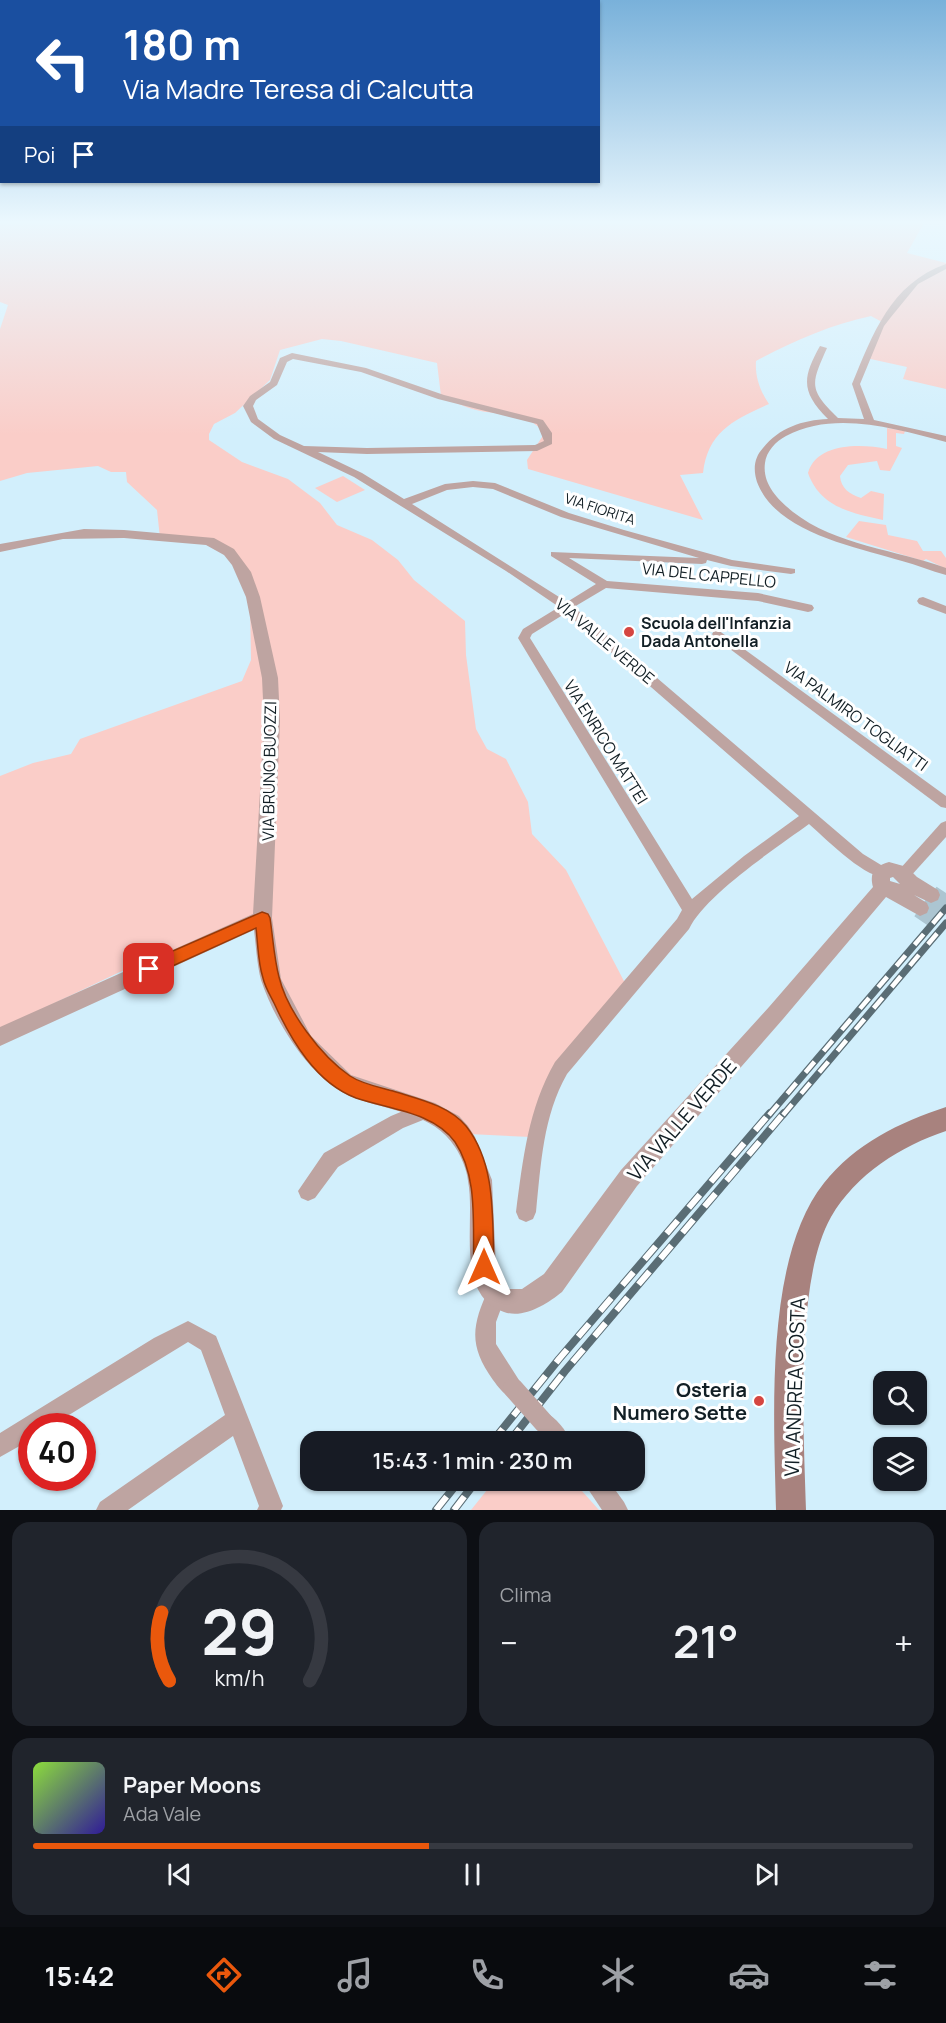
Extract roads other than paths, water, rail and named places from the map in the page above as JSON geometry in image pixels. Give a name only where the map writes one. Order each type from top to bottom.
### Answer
[{"type":"main road","name":"VIA ANDREA COSTA","points":[[791,1510],[792,1344],[802,1265],[811,1232],[821,1209],[851,1171],[899,1138],[946,1119]]},
{"type":"street","points":[[870,422],[856,384],[880,326],[906,293]]},
{"type":"street","points":[[823,348],[811,374],[810,390],[817,405],[835,421]]},
{"type":"street","name":"VIA VALLE VERDE","points":[[302,449],[367,452],[537,448],[546,445],[549,438],[540,422],[441,397],[382,376],[344,366],[288,357],[281,362],[274,383],[253,398],[248,406],[248,411],[254,420],[268,430],[302,449],[358,475],[568,608],[864,862],[926,901]]},
{"type":"street","points":[[946,439],[908,427],[870,422],[835,421],[799,428],[780,436],[762,455],[759,468],[768,494],[783,509],[819,531],[946,572]]},
{"type":"street","name":"VIA FIORITA","points":[[404,503],[445,487],[473,484],[495,486],[565,515],[731,563],[791,571]]},
{"type":"street","name":"VIA BRUNO BUOZZI","points":[[0,548],[84,533],[209,541],[229,552],[244,572],[253,597],[270,678],[272,722],[262,918],[271,979],[304,1043],[329,1070],[357,1089],[427,1110],[451,1124],[467,1145],[480,1180],[484,1267],[487,1283],[496,1295]]},
{"type":"street","name":"VIA DEL CAPPELLO","points":[[731,563],[555,554],[604,584],[758,597],[808,608]]},
{"type":"street","points":[[568,608],[604,584]]},
{"type":"street","points":[[923,602],[946,610]]},
{"type":"street","name":"VIA ENRICO MATTEI","points":[[568,608],[527,632],[524,638],[526,645],[690,910]]},
{"type":"street","name":"VIA PALMIRO TOGLIATTI","points":[[718,634],[946,803]]},
{"type":"street","points":[[526,1212],[533,1151],[543,1104],[552,1082],[624,992],[683,924],[690,910],[749,860],[809,816]]},
{"type":"street","points":[[895,882],[946,827]]},
{"type":"street","name":"VIA VALLE VERDE","points":[[496,1295],[507,1301],[523,1301],[543,1292],[553,1283],[629,1178],[776,1013],[869,902],[895,882]]},
{"type":"street","points":[[0,1037],[262,918]]},
{"type":"street","points":[[308,1191],[331,1160],[397,1122],[427,1110]]},
{"type":"street","points":[[496,1295],[485,1318],[484,1339],[489,1358],[550,1431]]},
{"type":"street","points":[[0,1446],[161,1345],[188,1331],[209,1343],[271,1506],[269,1510]]},
{"type":"street","points":[[108,1510],[238,1419]]},
{"type":"street","points":[[601,1491],[616,1510]]},
{"type":"tunnel","points":[[931,895],[946,905]]},
{"type":"tunnel","points":[[920,908],[946,926]]},
{"type":"railway","points":[[769,1115],[946,908]]},
{"type":"railway","points":[[783,1115],[946,923]]},
{"type":"railway","points":[[501,1431],[559,1359],[770,1113]]},
{"type":"railway","points":[[518,1431],[565,1371],[784,1113]]},
{"type":"railway","points":[[436,1510],[451,1491]]},
{"type":"railway","points":[[454,1510],[469,1491]]},
{"type":"place","name":"Scuola dell'Infanzia Dada Antonella","points":[[629,632]]},
{"type":"place","name":"Osteria Numero Sette","points":[[759,1401]]}]
